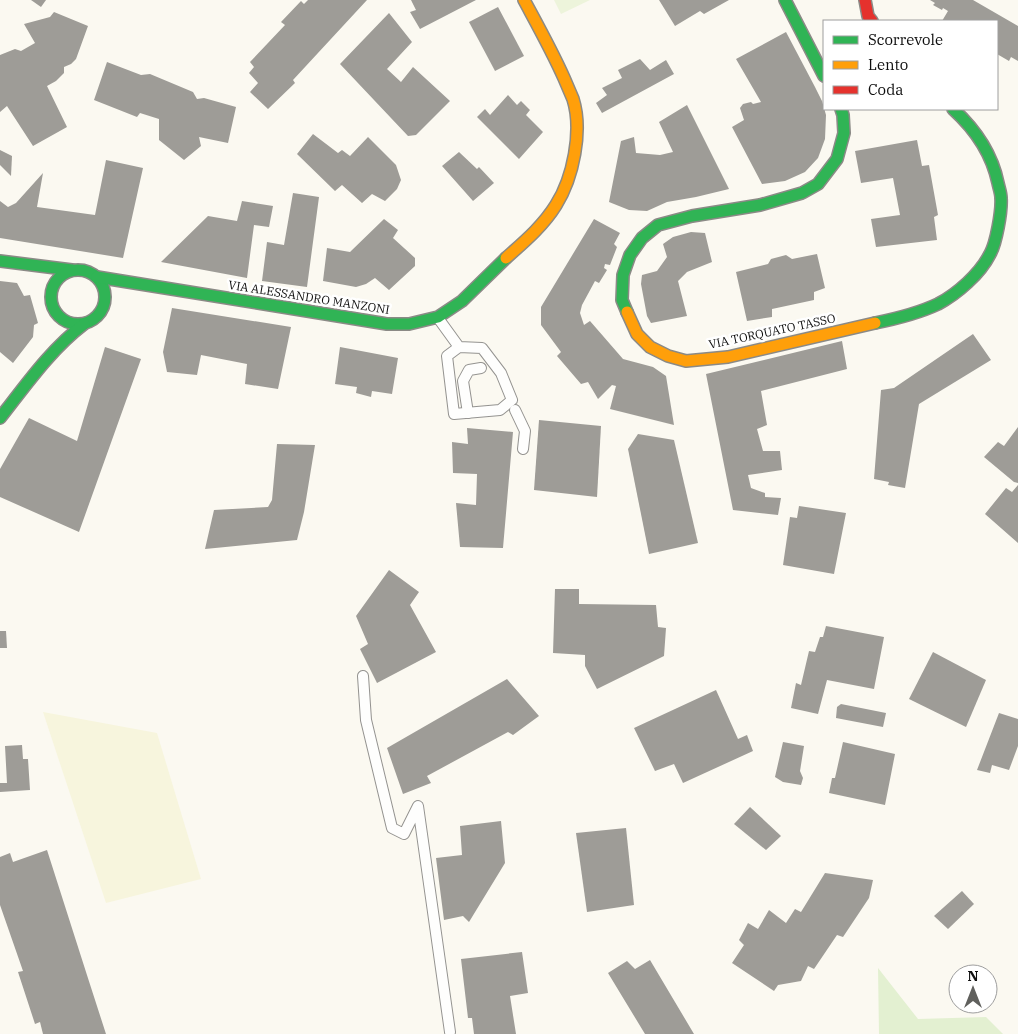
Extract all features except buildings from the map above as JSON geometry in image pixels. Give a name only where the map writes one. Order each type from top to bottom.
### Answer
[{"type":"main road","name":"VIA ALESSANDRO MANZONI","points":[[98,277],[387,324],[409,324],[438,317],[462,301],[539,227],[556,204],[569,179],[577,127],[574,100],[552,51],[524,0]]},
{"type":"main road","points":[[785,0],[823,74]]},
{"type":"main road","points":[[864,0],[868,16],[871,20]]},
{"type":"main road","name":"VIA TORQUATO TASSO","points":[[841,110],[844,133],[837,159],[818,184],[802,193],[760,205],[692,216],[658,225],[642,238],[630,255],[623,275],[622,300],[637,334],[650,348],[686,361],[728,356],[902,317],[938,304],[963,287],[991,253],[999,222],[1001,198],[995,170],[982,143],[966,121],[954,110]]},
{"type":"main road","points":[[0,261],[90,272],[98,277],[103,285],[105,303],[97,317],[84,324],[73,324],[65,321],[58,316],[50,300],[54,283],[60,276],[72,270]]},
{"type":"main road","points":[[24,264],[51,291]]},
{"type":"main road","name":"VIA ALESSANDRO MANZONI","points":[[105,298],[152,285]]},
{"type":"main road","points":[[49,356],[54,332],[55,311]]},
{"type":"main road","points":[[0,418],[49,356],[84,324]]},
{"type":"lane","points":[[438,317],[459,348]]},
{"type":"lane","points":[[459,348],[482,348],[501,373],[512,400],[500,410],[454,414],[447,356],[459,348]]},
{"type":"lane","points":[[468,413],[463,381],[469,370],[481,368]]},
{"type":"lane","points":[[515,410],[524,431],[523,449]]},
{"type":"lane","points":[[363,676],[366,720],[392,828],[404,834],[418,806],[450,1032]]},
{"type":"shaded area","points":[[43,712],[157,733],[201,879],[106,903]]},
{"type":"green space","points":[[554,0],[590,0],[561,14]]},
{"type":"green space","points":[[878,968],[918,1019],[986,1017],[1003,1034],[879,1034]]},
{"type":"traffic: fast","points":[[785,0],[823,74]]},
{"type":"traffic: fast","points":[[627,312],[622,300],[623,275],[630,255],[642,238],[658,225],[692,216],[760,205],[802,193],[818,184],[837,159],[844,133],[841,110]]},
{"type":"traffic: fast","points":[[875,323],[915,313],[945,300],[974,276],[986,261],[992,249],[998,227],[1001,204],[1001,194],[995,172],[982,143],[954,110]]},
{"type":"traffic: fast","points":[[97,277],[387,324],[409,324],[438,317],[462,301],[506,258]]},
{"type":"traffic: fast","points":[[0,261],[72,270]]},
{"type":"traffic: fast","points":[[73,270],[83,270],[93,274],[101,282],[105,297],[101,312],[93,320],[83,324],[73,324],[63,320],[55,312],[51,302],[51,292],[55,282],[63,274],[73,270]]},
{"type":"traffic: fast","points":[[0,418],[49,356],[84,324]]},
{"type":"traffic: slow","points":[[506,258],[551,213],[567,182],[575,154],[577,125],[573,99],[555,58],[524,0]]},
{"type":"traffic: slow","points":[[627,312],[637,334],[650,347],[668,356],[686,361],[728,357],[875,323]]},
{"type":"traffic: jam","points":[[865,0],[868,16],[871,20]]}]
